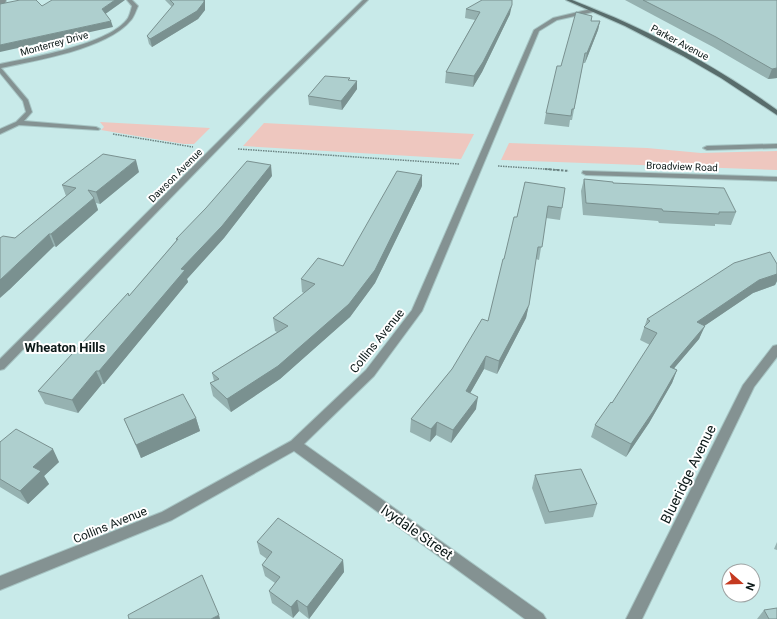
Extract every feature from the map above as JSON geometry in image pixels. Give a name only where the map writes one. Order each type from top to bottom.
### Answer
[{"type":"street","name":"Monterrey Drive","points":[[0,68],[90,44],[111,34],[129,22],[135,13],[135,6],[129,0]]},
{"type":"street","name":"Dawson Avenue","points":[[0,366],[266,98],[366,0]]},
{"type":"street","name":"Parker Avenue","points":[[568,0],[591,11],[626,24],[694,58],[777,113]]},
{"type":"street","name":"Collins Avenue","points":[[0,583],[166,516],[295,446],[370,373],[417,311],[536,30],[555,19],[591,11]]},
{"type":"street","points":[[0,68],[26,101],[30,112],[18,123],[0,132]]},
{"type":"street","points":[[18,123],[96,129]]},
{"type":"street","name":"Broadview Road","points":[[706,148],[777,146]]},
{"type":"street","name":"Broadview Road","points":[[586,172],[777,179]]},
{"type":"street","name":"Blueridge Avenue","points":[[634,619],[749,385],[777,349]]},
{"type":"street","name":"Ivydale Street","points":[[295,446],[538,619]]},
{"type":"path","points":[[96,129],[102,133],[194,147]]},
{"type":"path","points":[[231,148],[459,164]]},
{"type":"path","points":[[498,166],[586,172]]},
{"type":"shaded area","points":[[100,122],[210,128],[194,144],[184,144],[101,130],[104,127]]},
{"type":"shaded area","points":[[264,123],[474,134],[461,159],[243,146]]},
{"type":"shaded area","points":[[509,143],[647,148],[701,153],[777,151],[777,170],[501,160]]},
{"type":"building","points":[[20,0],[36,0],[42,6],[52,0],[115,0],[102,9],[111,21],[0,45],[0,4]]},
{"type":"building","points":[[170,0],[204,0],[204,2],[197,11],[150,39],[147,36],[174,4]]},
{"type":"building","points":[[482,0],[512,0],[512,5],[483,62],[474,76],[446,72],[480,12],[466,9]]},
{"type":"building","points":[[643,0],[777,0],[777,68],[772,69],[716,37]]},
{"type":"building","points":[[576,12],[592,16],[591,21],[600,21],[587,53],[585,53],[574,109],[572,109],[571,116],[546,113],[557,66],[561,66]]},
{"type":"building","points":[[325,76],[350,78],[348,80],[357,81],[341,101],[308,96]]},
{"type":"building","points":[[103,154],[136,160],[96,192],[88,190],[94,198],[51,234],[49,234],[0,280],[0,238],[3,236],[15,238],[76,188],[62,185]]},
{"type":"building","points":[[247,161],[271,165],[222,226],[181,269],[185,270],[99,371],[96,371],[72,400],[38,391],[128,293],[129,296],[178,239],[176,239],[206,208]]},
{"type":"building","points":[[397,171],[422,175],[375,270],[349,304],[278,366],[227,399],[210,383],[219,379],[212,373],[288,326],[273,318],[315,284],[301,279],[318,258],[343,266]]},
{"type":"building","points":[[584,179],[613,183],[724,188],[736,212],[719,212],[719,214],[663,211],[662,209],[586,203]]},
{"type":"building","points":[[525,182],[565,188],[562,208],[548,206],[542,247],[538,247],[529,305],[499,361],[486,356],[466,391],[478,397],[453,430],[437,422],[431,429],[411,419],[452,369],[482,319],[488,321],[514,217],[517,217]]},
{"type":"building","points":[[770,252],[777,264],[777,274],[759,280],[697,322],[705,326],[670,367],[677,370],[654,410],[631,444],[595,425],[611,402],[612,403],[657,333],[644,327],[650,321],[647,319],[734,263]]},
{"type":"building","points":[[183,394],[196,418],[136,445],[124,419]]},
{"type":"building","points":[[16,429],[53,449],[33,467],[41,471],[20,491],[0,479],[0,442]]},
{"type":"building","points":[[581,469],[597,504],[549,512],[535,475]]},
{"type":"building","points":[[278,518],[343,560],[307,607],[297,600],[291,607],[269,591],[280,577],[262,565],[272,552],[257,542]]},
{"type":"building","points":[[202,575],[219,615],[211,619],[129,619],[128,615]]},
{"type":"building","points":[[777,608],[777,619],[769,619],[764,610]]},
{"type":"district","name":"Wheaton Hills","points":[[65,347]]}]
